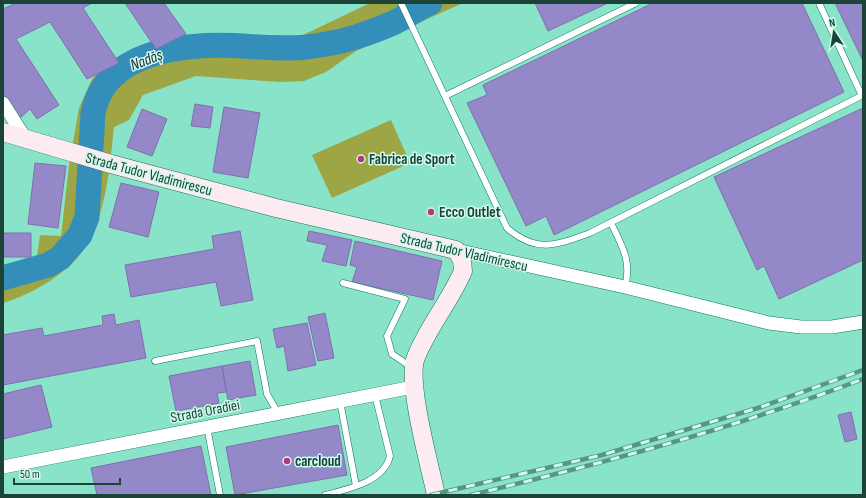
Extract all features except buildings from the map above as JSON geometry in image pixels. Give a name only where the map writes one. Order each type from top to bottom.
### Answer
[{"type":"main road","name":"Strada Tudor Vladimirescu","points":[[3,132],[111,164],[276,208],[456,250]]},
{"type":"main road","points":[[436,495],[413,387],[413,368],[419,351],[462,272],[462,260],[456,250]]},
{"type":"street","points":[[3,103],[27,140]]},
{"type":"street","name":"Strada Tudor Vladimirescu","points":[[456,250],[625,288],[769,323],[801,327],[824,327],[863,322]]},
{"type":"street","name":"Strada Oradiei","points":[[3,467],[413,387]]},
{"type":"lane","points":[[401,3],[507,228],[515,235],[533,244],[550,246],[590,233],[862,96],[819,3]]},
{"type":"lane","points":[[445,96],[636,3]]},
{"type":"lane","points":[[611,222],[627,258],[628,275],[625,288]]},
{"type":"lane","points":[[343,283],[405,298],[387,336],[392,354],[413,368]]},
{"type":"lane","points":[[155,360],[257,341],[266,394],[278,413]]},
{"type":"lane","points":[[325,495],[356,486],[383,472],[388,465],[390,456],[375,395]]},
{"type":"lane","points":[[340,401],[356,486]]},
{"type":"lane","points":[[207,427],[220,495]]},
{"type":"green space","points":[[370,3],[463,3],[356,51],[326,72],[304,81],[280,82],[196,76],[143,95],[129,120],[114,127],[104,199],[96,226],[83,251],[64,271],[40,287],[3,303],[3,265],[17,263],[37,256],[40,235],[61,236],[69,166],[79,108],[92,79],[107,62],[135,49],[162,41],[239,35],[303,35]]},
{"type":"green space","name":"Fabrica de Sport","points":[[391,120],[410,163],[332,198],[312,155]]},
{"type":"waterway","name":"Nadăș","points":[[3,278],[48,265],[60,258],[80,235],[87,217],[93,113],[98,96],[107,82],[119,71],[133,62],[148,56],[182,48],[211,45],[297,48],[335,43],[360,36],[398,21],[430,3]]},
{"type":"railway","points":[[431,495],[602,455],[761,407],[863,370]]},
{"type":"railway","points":[[471,495],[620,457],[718,429],[815,397],[863,379]]},
{"type":"place","name":"Fabrica de Sport","points":[[361,159]]},
{"type":"place","name":"Ecco Outlet","points":[[431,212]]},
{"type":"place","name":"carcloud","points":[[287,461]]}]
